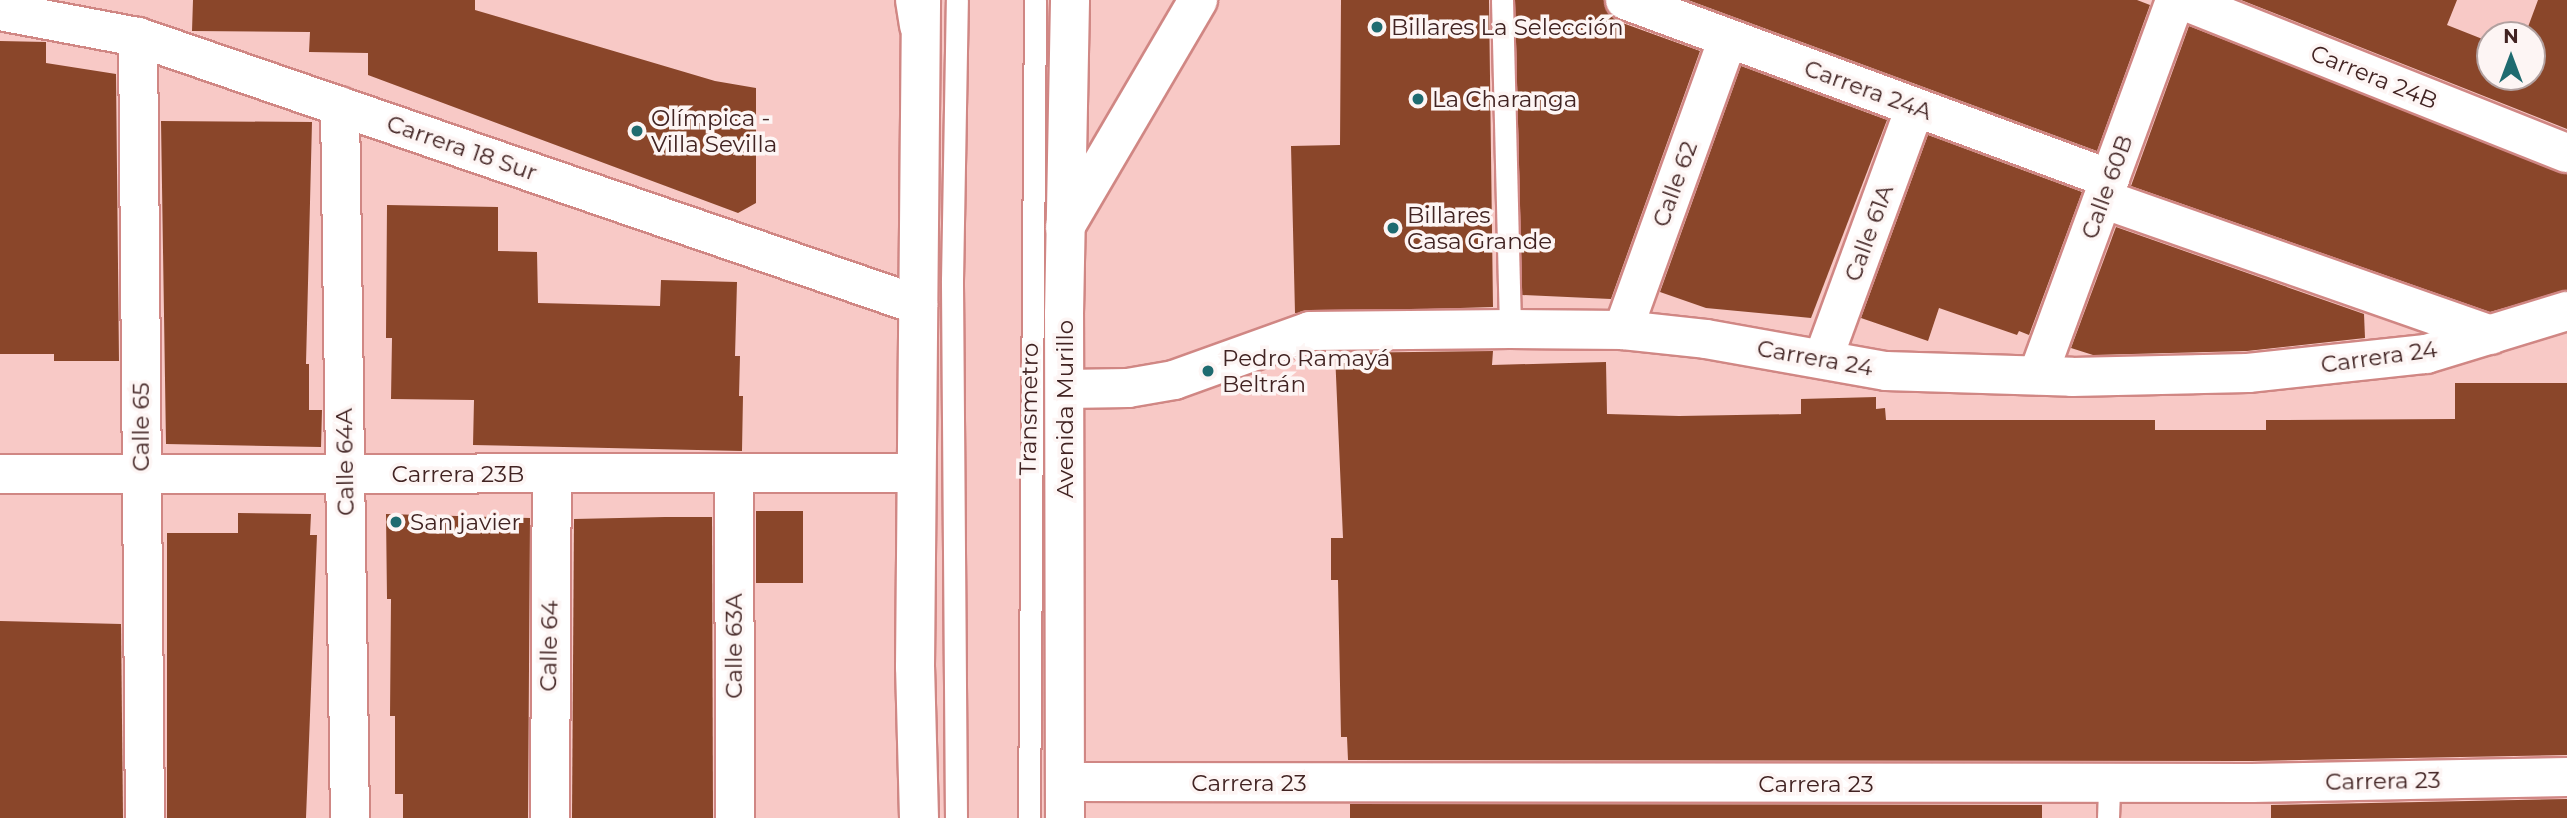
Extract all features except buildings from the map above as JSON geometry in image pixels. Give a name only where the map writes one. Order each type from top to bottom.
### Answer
[{"type":"main road","name":"Avenida Murillo","points":[[1065,800],[1065,227],[1070,0]]},
{"type":"main road","points":[[1065,227],[1198,0]]},
{"type":"main road","name":"Carrera 24A","points":[[1625,0],[1915,107],[2106,189],[2491,335]]},
{"type":"main road","name":"Calle 60B","points":[[2038,375],[2175,0]]},
{"type":"main road","name":"Carrera 24B","points":[[2182,0],[2567,153]]},
{"type":"main road","points":[[918,9],[919,305],[916,473],[919,818]]},
{"type":"main road","name":"Carrera 18 Sur","points":[[0,11],[138,37],[919,305]]},
{"type":"main road","name":"Calle 65","points":[[138,37],[145,818]]},
{"type":"main road","name":"Calle 62","points":[[1623,330],[1728,38]]},
{"type":"main road","name":"Calle 64A","points":[[340,106],[350,818]]},
{"type":"main road","name":"Calle 61A","points":[[1823,359],[1915,107]]},
{"type":"main road","name":"Carrera 24","points":[[1066,389],[1128,387],[1174,380],[1310,331],[1623,330],[1823,359],[1886,371],[2038,375],[2248,373],[2426,354],[2567,311]]},
{"type":"main road","name":"Carrera 23B","points":[[0,474],[916,473]]},
{"type":"main road","name":"Calle 64","points":[[550,818],[552,474]]},
{"type":"main road","name":"Calle 63A","points":[[733,474],[735,818]]},
{"type":"main road","name":"Carrera 23","points":[[1065,800],[2109,780],[2252,783],[2567,777]]},
{"type":"lane","points":[[956,818],[953,266],[957,0]]},
{"type":"lane","name":"Transmetro","points":[[1029,818],[1035,0]]},
{"type":"lane","points":[[1502,0],[1510,329]]},
{"type":"lane","points":[[2108,818],[2109,780]]},
{"type":"place","name":"Billares La Selección","points":[[1377,27]]},
{"type":"place","name":"La Charanga","points":[[1418,99]]},
{"type":"place","name":"Olímpica - Villa Sevilla","points":[[637,131]]},
{"type":"place","name":"Billares Casa Grande","points":[[1393,228]]},
{"type":"place","name":"Pedro Ramayá Beltrán","points":[[1208,371]]},
{"type":"place","name":"San javier","points":[[396,522]]}]
